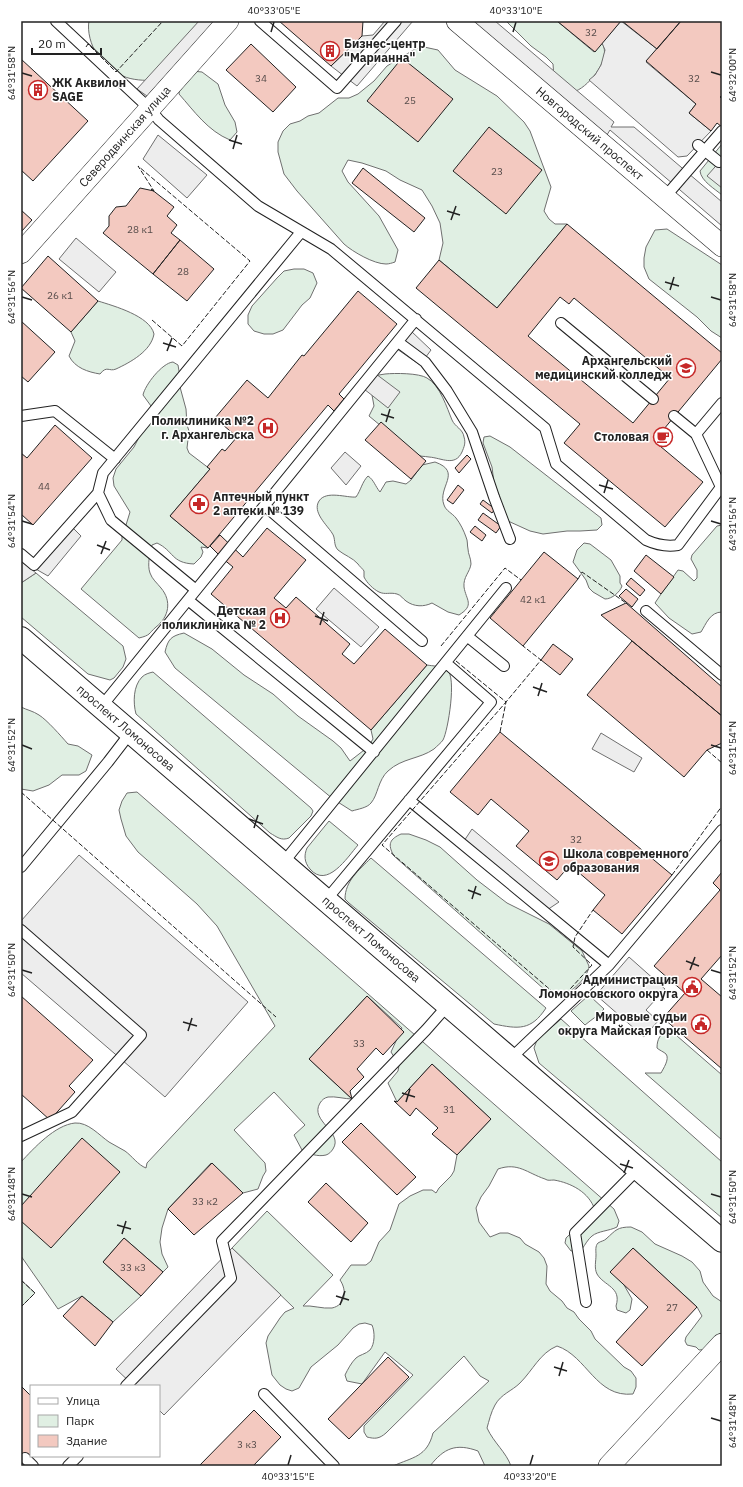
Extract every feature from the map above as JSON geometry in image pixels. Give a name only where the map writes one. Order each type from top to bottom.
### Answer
[{"type":"main road","name":"проспект Ломоносова","points":[[21,638],[722,1241]]},
{"type":"street","name":"Северодвинская улица","points":[[21,252],[228,21]]},
{"type":"street","name":"Новгородский проспект","points":[[457,21],[722,246]]},
{"type":"street","points":[[609,1466],[722,1344]]},
{"type":"lane","points":[[56,21],[150,109],[159,120],[258,206],[331,249],[545,428],[556,464],[646,540],[658,545],[669,546],[678,545],[722,487],[696,434],[674,416]]},
{"type":"lane","points":[[260,21],[337,88],[396,21]]},
{"type":"lane","points":[[665,197],[701,148],[722,131]]},
{"type":"lane","points":[[701,148],[719,162]]},
{"type":"lane","points":[[21,554],[34,565],[98,493],[103,473],[301,232]]},
{"type":"lane","points":[[101,707],[416,319]]},
{"type":"lane","points":[[561,324],[653,399]]},
{"type":"lane","points":[[398,342],[425,362],[447,391],[472,432],[510,539]]},
{"type":"lane","points":[[696,434],[722,403]]},
{"type":"lane","points":[[21,416],[55,411],[114,460]]},
{"type":"lane","points":[[98,493],[110,520],[196,590]]},
{"type":"lane","points":[[265,506],[422,641]]},
{"type":"lane","points":[[283,863],[506,588]]},
{"type":"lane","points":[[188,600],[374,752]]},
{"type":"lane","points":[[646,611],[722,675]]},
{"type":"lane","points":[[467,636],[504,666]]},
{"type":"lane","points":[[326,900],[491,702],[446,662]]},
{"type":"lane","points":[[21,867],[108,762],[130,732]]},
{"type":"lane","points":[[409,800],[609,965]]},
{"type":"lane","points":[[510,1059],[609,965],[720,836]]},
{"type":"lane","points":[[21,930],[141,1035],[72,1112],[21,1136]]},
{"type":"lane","points":[[127,1385],[231,1278],[222,1241],[426,1030],[448,1005]]},
{"type":"lane","points":[[586,1302],[575,1233],[638,1169]]},
{"type":"lane","points":[[264,1394],[334,1466]]},
{"type":"lane","points":[[68,1466],[77,1457]]},
{"type":"lane","points":[[25,1458],[33,1466]]},
{"type":"green space","points":[[89,21],[200,21],[193,28],[188,38],[154,80],[147,80],[123,76],[99,57],[91,43]]},
{"type":"green space","points":[[506,21],[557,21],[594,52],[602,43],[604,56],[602,63],[593,77],[582,88],[576,91],[554,78],[553,64],[531,46]]},
{"type":"green space","points":[[424,47],[438,50],[455,70],[497,96],[524,122],[530,131],[551,187],[544,211],[549,219],[555,224],[567,224],[497,308],[439,260],[443,243],[440,223],[422,190],[400,180],[386,171],[362,163],[348,160],[342,171],[348,182],[379,216],[398,250],[395,262],[387,264],[376,262],[364,257],[344,244],[284,174],[278,152],[278,142],[283,131],[290,124],[319,113],[338,98],[349,98],[358,94],[374,81],[387,66],[415,49]]},
{"type":"green space","points":[[192,71],[202,72],[218,84],[225,105],[235,122],[237,132],[230,140],[208,126],[179,94],[180,85]]},
{"type":"green space","points":[[722,144],[722,195],[703,178],[700,171]]},
{"type":"green space","points":[[667,229],[722,265],[722,338],[711,331],[697,317],[649,279],[644,267],[646,247],[655,230]]},
{"type":"green space","points":[[304,269],[313,273],[317,283],[310,298],[302,305],[283,330],[273,334],[264,334],[254,331],[248,324],[248,315],[252,306],[284,271]]},
{"type":"green space","points":[[98,301],[122,309],[139,317],[146,322],[154,334],[149,346],[140,355],[116,369],[106,369],[100,374],[82,369],[75,364],[69,356],[75,341],[71,332]]},
{"type":"green space","points":[[173,362],[178,365],[180,387],[186,409],[189,431],[187,448],[189,453],[210,469],[170,516],[208,548],[201,547],[203,552],[201,557],[194,564],[177,559],[163,546],[157,543],[152,545],[149,559],[149,570],[152,577],[167,598],[168,609],[164,619],[148,635],[139,638],[81,589],[122,540],[122,528],[126,525],[130,512],[114,486],[113,478],[116,469],[134,447],[151,414],[151,406],[143,395],[144,391],[159,370]]},
{"type":"green space","points":[[413,374],[423,376],[432,381],[439,391],[453,422],[463,434],[465,441],[459,457],[448,460],[417,455],[369,416],[374,406],[372,395],[374,379],[379,375]]},
{"type":"green space","points":[[490,436],[510,447],[601,518],[602,525],[597,530],[567,531],[543,534],[530,531],[508,521],[494,483],[492,467],[483,443],[484,437]]},
{"type":"green space","points":[[435,462],[447,470],[448,475],[443,498],[444,505],[446,509],[456,518],[463,530],[467,540],[471,562],[464,583],[468,605],[467,608],[459,615],[448,612],[432,603],[422,606],[409,603],[401,596],[394,593],[381,593],[368,584],[364,577],[364,571],[358,564],[336,548],[333,535],[317,510],[319,501],[326,496],[337,495],[356,497],[368,476],[372,479],[380,492],[386,482],[393,481],[406,484],[411,480],[422,465]]},
{"type":"green space","points":[[722,525],[722,612],[711,616],[701,632],[692,634],[669,618],[655,603],[678,570],[683,571],[694,581],[697,578],[697,570],[691,559],[692,555],[717,526]]},
{"type":"green space","points":[[584,543],[590,544],[611,560],[620,576],[620,583],[622,586],[618,593],[610,598],[605,599],[593,592],[573,562],[577,550]]},
{"type":"green space","points":[[36,573],[123,646],[126,659],[123,667],[114,678],[110,680],[88,674],[21,617],[21,583]]},
{"type":"green space","points":[[184,633],[212,649],[244,675],[273,694],[298,716],[333,741],[341,748],[350,761],[368,747],[373,739],[371,730],[427,665],[443,668],[450,674],[451,704],[443,740],[429,752],[399,763],[393,767],[382,779],[371,803],[365,807],[352,811],[333,799],[175,668],[165,652],[167,644],[176,635]]},
{"type":"green space","points":[[153,672],[311,808],[313,811],[311,816],[289,838],[281,839],[270,833],[136,714],[134,700],[137,685],[143,676]]},
{"type":"green space","points":[[21,707],[42,717],[68,744],[78,746],[92,755],[86,771],[79,775],[62,775],[49,785],[33,791],[21,789]]},
{"type":"green space","points":[[137,792],[614,1209],[619,1221],[617,1227],[594,1234],[582,1249],[571,1251],[565,1243],[566,1238],[595,1210],[584,1193],[567,1183],[547,1180],[522,1169],[505,1167],[498,1169],[476,1208],[479,1222],[490,1237],[500,1233],[508,1233],[520,1238],[525,1244],[539,1252],[544,1258],[547,1266],[546,1284],[550,1291],[562,1301],[567,1308],[574,1312],[591,1331],[595,1339],[624,1367],[631,1371],[636,1378],[636,1387],[633,1394],[620,1393],[610,1390],[592,1375],[576,1358],[557,1346],[546,1353],[537,1362],[517,1386],[497,1401],[492,1411],[487,1428],[511,1466],[485,1466],[478,1451],[457,1447],[440,1455],[430,1466],[393,1466],[413,1458],[423,1452],[427,1447],[433,1433],[489,1381],[480,1376],[464,1356],[386,1433],[377,1438],[367,1437],[364,1432],[364,1426],[413,1375],[385,1352],[362,1384],[347,1381],[345,1375],[348,1368],[357,1357],[370,1350],[373,1345],[374,1331],[372,1325],[365,1323],[359,1324],[353,1328],[338,1345],[311,1367],[299,1388],[292,1391],[286,1389],[280,1385],[272,1375],[266,1343],[268,1336],[285,1312],[294,1308],[232,1248],[267,1211],[333,1275],[303,1306],[332,1308],[337,1306],[344,1297],[344,1288],[340,1280],[351,1265],[366,1265],[371,1261],[379,1242],[390,1230],[399,1204],[410,1196],[423,1190],[432,1190],[436,1193],[454,1171],[457,1155],[491,1119],[432,1064],[397,1102],[388,1083],[398,1071],[399,1065],[391,1052],[402,1028],[367,996],[309,1059],[352,1099],[328,1097],[323,1099],[320,1103],[318,1109],[319,1115],[334,1137],[335,1143],[331,1152],[320,1156],[302,1150],[294,1135],[305,1125],[274,1092],[234,1130],[265,1163],[266,1171],[258,1189],[243,1193],[211,1163],[168,1209],[162,1228],[160,1242],[162,1254],[168,1267],[163,1272],[124,1238],[103,1262],[141,1296],[113,1322],[82,1296],[58,1309],[21,1256],[21,1162],[45,1138],[60,1128],[75,1123],[80,1123],[89,1127],[109,1142],[125,1151],[140,1165],[146,1168],[147,1163],[275,1026],[217,926],[197,904],[138,852],[126,836],[119,810],[127,793]]},
{"type":"green space","points":[[329,821],[358,845],[342,864],[330,874],[323,876],[316,874],[310,869],[306,861],[305,853],[307,848]]},
{"type":"green space","points":[[401,834],[409,834],[440,847],[477,880],[507,903],[549,924],[582,951],[589,966],[588,971],[581,982],[571,991],[554,998],[394,856],[390,845],[394,838]]},
{"type":"green space","points":[[371,858],[546,1008],[535,1021],[517,1027],[494,1024],[349,903],[345,899],[347,887],[354,876]]},
{"type":"green space","points":[[588,996],[604,1009],[585,1025],[571,1011]]},
{"type":"green space","points":[[561,1019],[722,1162],[722,1218],[539,1063],[534,1048],[537,1040]]},
{"type":"green space","points":[[669,1029],[722,1075],[722,1140],[645,1073],[661,1073],[667,1061],[667,1056],[657,1048],[658,1039]]},
{"type":"green space","points":[[631,1227],[642,1232],[655,1244],[692,1262],[700,1271],[703,1282],[713,1296],[722,1302],[722,1337],[710,1349],[699,1350],[696,1347],[687,1345],[685,1341],[686,1337],[702,1316],[697,1307],[633,1248],[611,1272],[624,1285],[632,1299],[630,1310],[626,1313],[617,1310],[617,1295],[596,1272],[596,1247],[598,1243],[605,1240],[617,1230]]},
{"type":"green space","points":[[21,1280],[35,1293],[21,1307]]},
{"type":"shaded area","points":[[199,21],[215,21],[147,96],[137,89]]},
{"type":"shaded area","points":[[385,21],[413,21],[357,86],[331,66],[362,36],[373,35]]},
{"type":"shaded area","points":[[468,21],[495,21],[614,122],[611,127],[634,127],[722,202],[722,226],[610,130],[605,138]]},
{"type":"shaded area","points":[[621,21],[657,49],[646,62],[696,104],[689,113],[711,131],[687,156],[678,157],[589,80],[595,75],[601,65],[605,50],[602,43]]},
{"type":"shaded area","points":[[158,135],[207,175],[187,198],[143,159]]},
{"type":"shaded area","points":[[722,159],[722,188],[707,176]]},
{"type":"shaded area","points":[[76,238],[116,272],[99,292],[59,259]]},
{"type":"shaded area","points":[[411,331],[431,350],[420,365],[397,349]]},
{"type":"shaded area","points":[[376,374],[400,392],[388,408],[364,389]]},
{"type":"shaded area","points":[[345,452],[361,466],[346,485],[331,468]]},
{"type":"shaded area","points":[[71,526],[81,536],[48,576],[34,568]]},
{"type":"shaded area","points":[[21,561],[36,573],[21,583]]},
{"type":"shaded area","points":[[334,588],[379,627],[361,647],[316,609]]},
{"type":"shaded area","points":[[601,733],[642,758],[634,772],[592,749]]},
{"type":"shaded area","points":[[472,829],[559,902],[547,910],[464,841]]},
{"type":"shaded area","points":[[79,855],[248,1002],[165,1097],[21,973],[21,921]]},
{"type":"shaded area","points":[[629,957],[665,989],[646,1010],[658,1021],[644,1037],[596,995]]},
{"type":"shaded area","points":[[232,1248],[281,1295],[164,1415],[160,1411],[160,1385],[133,1385],[116,1369]]},
{"type":"building","name":"Бизнес-центр \"Марианна\"","points":[[279,21],[363,21],[362,36],[331,66]]},
{"type":"building","points":[[557,21],[621,21],[595,52]]},
{"type":"building","points":[[622,21],[681,21],[657,49]]},
{"type":"building","points":[[681,21],[722,21],[722,95],[720,97],[722,99],[722,127],[717,123],[711,131],[689,113],[696,104],[646,61]]},
{"type":"building","points":[[251,44],[296,87],[273,112],[226,70]]},
{"type":"building","points":[[402,58],[453,99],[418,142],[367,101]]},
{"type":"building","name":"ЖК Аквилон SAGE","points":[[21,59],[88,121],[33,181],[21,170]]},
{"type":"building","points":[[489,127],[542,170],[506,214],[453,171]]},
{"type":"building","points":[[363,168],[425,218],[414,232],[352,183]]},
{"type":"building","points":[[140,188],[153,191],[174,207],[167,216],[177,225],[171,233],[180,240],[153,274],[103,233],[109,226],[109,216],[116,207],[126,206]]},
{"type":"building","points":[[21,210],[32,220],[21,232]]},
{"type":"building","name":"Архангельский медицинский колледж","points":[[567,224],[722,353],[722,359],[654,441],[703,482],[665,527],[564,443],[580,424],[416,288],[439,260],[497,308]],"holes":[[[560,297],[569,304],[574,298],[670,378],[633,423],[528,336]]]},
{"type":"building","points":[[180,240],[214,269],[187,301],[153,274]]},
{"type":"building","points":[[48,256],[98,301],[71,332],[21,288]]},
{"type":"building","name":"Поликлиника №2 г. Архангельска","points":[[358,291],[397,324],[339,394],[344,399],[334,411],[328,405],[208,548],[170,516],[210,469],[207,467],[222,449],[225,451],[237,437],[215,418],[247,380],[268,398],[302,355],[304,356]]},
{"type":"building","points":[[21,321],[55,352],[28,382],[21,376]]},
{"type":"building","points":[[381,422],[426,461],[411,479],[365,440]]},
{"type":"building","points":[[55,425],[92,458],[33,525],[21,514],[21,453],[27,458]]},
{"type":"building","points":[[467,455],[471,459],[459,473],[455,468]]},
{"type":"building","points":[[458,485],[464,490],[453,504],[447,500]]},
{"type":"building","points":[[483,500],[495,509],[492,513],[480,504]]},
{"type":"building","points":[[483,513],[501,526],[496,533],[478,520]]},
{"type":"building","points":[[475,526],[486,535],[482,541],[470,532]]},
{"type":"building","name":"Детская поликлиника № 2","points":[[267,528],[306,560],[274,598],[286,608],[296,597],[350,644],[342,654],[354,664],[385,629],[427,665],[371,730],[211,594],[233,567],[210,546],[220,535],[243,557]]},
{"type":"building","points":[[544,552],[578,579],[523,646],[490,618]]},
{"type":"building","points":[[646,555],[674,577],[661,594],[634,571]]},
{"type":"building","points":[[631,578],[645,590],[640,596],[626,584]]},
{"type":"building","points":[[626,589],[638,599],[632,607],[619,596]]},
{"type":"building","points":[[626,603],[722,687],[722,716],[601,615]]},
{"type":"building","points":[[632,641],[722,716],[722,743],[707,750],[684,777],[587,695]]},
{"type":"building","points":[[553,644],[573,659],[560,675],[541,660]]},
{"type":"building","points":[[500,732],[672,875],[622,934],[593,910],[605,895],[570,865],[557,880],[516,846],[529,831],[491,799],[478,815],[450,792]]},
{"type":"building","points":[[722,872],[722,955],[701,979],[722,997],[722,1069],[663,1018],[685,993],[654,966],[720,890],[713,883]]},
{"type":"building","points":[[21,996],[93,1060],[69,1086],[75,1092],[50,1120],[21,1094]]},
{"type":"building","points":[[367,996],[404,1032],[383,1055],[376,1048],[357,1069],[364,1077],[350,1091],[352,1099],[309,1059]]},
{"type":"building","points":[[432,1064],[491,1119],[457,1155],[432,1134],[438,1128],[416,1108],[410,1116],[394,1101],[397,1102]]},
{"type":"building","points":[[361,1123],[416,1177],[397,1195],[342,1142]]},
{"type":"building","points":[[82,1138],[120,1172],[51,1248],[21,1221],[21,1206]]},
{"type":"building","points":[[212,1163],[243,1193],[194,1235],[168,1209]]},
{"type":"building","points":[[326,1183],[368,1223],[351,1242],[308,1202]]},
{"type":"building","points":[[124,1238],[163,1272],[141,1296],[103,1262]]},
{"type":"building","points":[[633,1248],[697,1307],[642,1366],[616,1342],[648,1307],[610,1272]]},
{"type":"building","points":[[82,1296],[113,1322],[95,1346],[63,1316]]},
{"type":"building","points":[[388,1357],[409,1377],[349,1439],[328,1419]]},
{"type":"building","points":[[21,1386],[30,1395],[30,1456],[28,1454],[21,1462]]},
{"type":"building","points":[[254,1410],[281,1437],[253,1466],[199,1466]]},
{"type":"fence","points":[[86,47],[88,44],[116,72],[163,21]]},
{"type":"fence","points":[[152,320],[182,346],[250,261],[138,166],[154,191]]},
{"type":"fence","points":[[441,646],[505,568],[521,580]]},
{"type":"fence","points":[[578,579],[582,572],[626,603]]},
{"type":"fence","points":[[500,732],[506,702],[541,660],[523,646]]},
{"type":"fence","points":[[456,661],[506,702],[382,845],[561,999],[592,965],[573,947],[575,937],[593,910]]},
{"type":"fence","points":[[707,750],[722,763]]},
{"type":"fence","points":[[21,792],[276,1017]]},
{"type":"fence","points":[[672,875],[722,806]]},
{"type":"fence","points":[[21,1280],[35,1293],[21,1307]]},
{"type":"place","name":"Бизнес-центр \"Марианна\"","points":[[330,51]]},
{"type":"place","name":"ЖК Аквилон SAGE","points":[[38,90]]},
{"type":"place","name":"Архангельский медицинский колледж","points":[[686,368]]},
{"type":"place","name":"Поликлиника №2 г. Архангельска","points":[[268,428]]},
{"type":"place","name":"Столовая","points":[[663,437]]},
{"type":"place","name":"Аптечный пункт 2 аптеки № 139","points":[[199,504]]},
{"type":"place","name":"Детская поликлиника № 2","points":[[280,618]]},
{"type":"place","name":"Школа современного образования","points":[[549,861]]},
{"type":"place","name":"Администрация Ломоносовского округа","points":[[692,987]]},
{"type":"place","name":"Мировые судьи округа Майская Горка","points":[[701,1024]]}]
